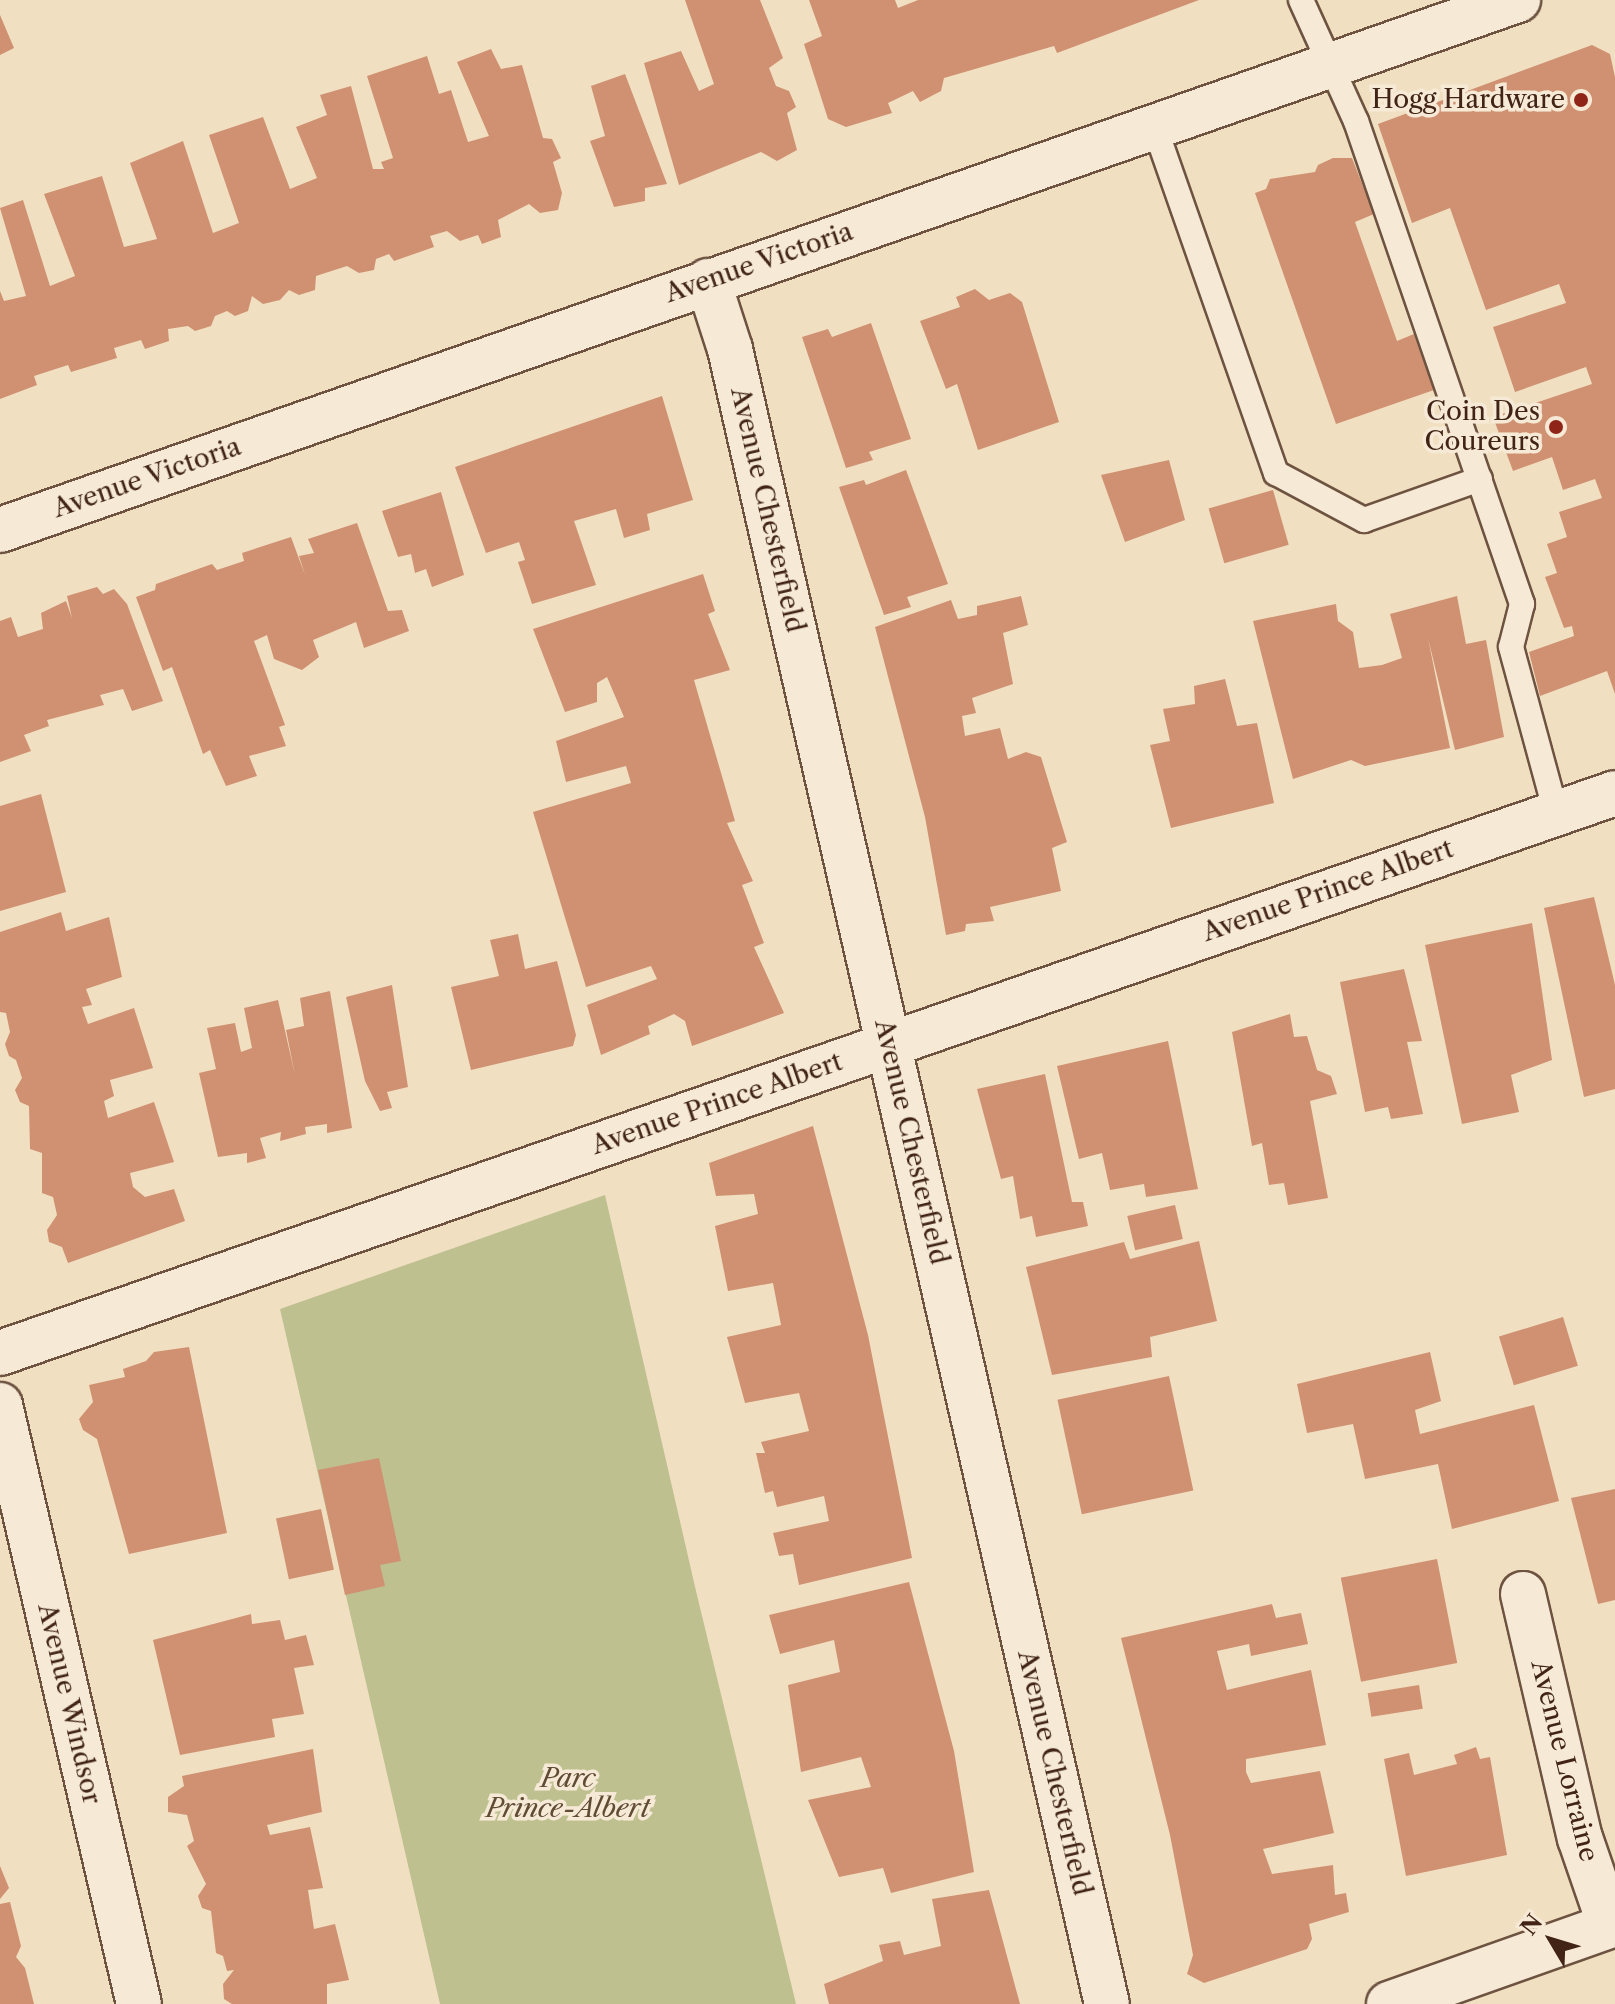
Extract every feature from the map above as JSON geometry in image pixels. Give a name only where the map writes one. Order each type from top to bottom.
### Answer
[{"type":"street","name":"Avenue Victoria","points":[[0,530],[1518,0]]},
{"type":"street","name":"Avenue Chesterfield","points":[[708,281],[724,324],[1107,2004]]},
{"type":"street","name":"Avenue Prince Albert","points":[[0,1353],[1615,793]]},
{"type":"street","name":"Avenue Windsor","points":[[0,1405],[139,2004]]},
{"type":"street","name":"Avenue Lorraine","points":[[1523,1594],[1580,1838],[1613,1925]]},
{"type":"street","points":[[1389,2004],[1613,1925]]},
{"type":"lane","points":[[1301,0],[1356,121],[1522,604],[1511,647],[1556,813]]},
{"type":"lane","points":[[1154,125],[1276,473],[1364,520],[1480,479]]},
{"type":"green space","name":"Parc Prince-Albert","points":[[605,1195],[696,1591],[796,2004],[440,2004],[280,1309]]},
{"type":"building","points":[[685,0],[760,0],[783,58],[769,68],[776,86],[789,91],[796,107],[787,113],[797,150],[777,161],[761,152],[679,185],[644,63],[681,51],[699,91],[714,84]]},
{"type":"building","points":[[809,0],[895,0],[898,8],[918,0],[1199,0],[1057,53],[1054,46],[944,78],[941,91],[920,102],[913,91],[888,103],[892,113],[846,127],[828,119],[804,44],[822,36]]},
{"type":"building","points":[[0,15],[14,48],[0,55]]},
{"type":"building","points":[[1592,45],[1610,54],[1615,77],[1615,694],[1607,671],[1540,696],[1529,652],[1574,636],[1572,626],[1564,628],[1545,577],[1557,573],[1547,544],[1567,537],[1559,512],[1602,498],[1595,479],[1563,490],[1552,457],[1513,471],[1493,417],[1592,384],[1586,367],[1515,392],[1493,327],[1566,303],[1559,284],[1486,310],[1450,208],[1412,223],[1378,124]]},
{"type":"building","points":[[491,49],[501,69],[522,65],[543,138],[552,139],[561,158],[553,162],[562,193],[558,210],[540,213],[529,204],[498,220],[501,237],[482,244],[478,235],[460,241],[447,231],[430,236],[434,247],[394,261],[389,254],[376,259],[374,270],[359,273],[347,266],[316,276],[315,290],[299,295],[289,290],[280,300],[263,304],[252,296],[248,311],[235,316],[227,311],[215,316],[211,326],[195,331],[188,326],[168,329],[169,341],[145,349],[141,340],[114,348],[117,358],[71,372],[68,365],[34,376],[37,385],[0,399],[0,291],[4,301],[26,296],[0,208],[23,200],[50,286],[75,276],[44,194],[102,176],[124,247],[157,239],[130,163],[183,141],[213,233],[239,223],[209,135],[263,117],[290,189],[317,178],[296,127],[327,115],[320,95],[351,86],[373,169],[384,169],[381,162],[393,158],[367,76],[427,56],[439,94],[451,90],[468,142],[489,136],[457,62]]},
{"type":"building","points":[[625,74],[667,184],[645,188],[645,201],[614,207],[590,141],[605,136],[591,86]]},
{"type":"building","points":[[1333,158],[1352,158],[1374,214],[1355,222],[1397,341],[1414,334],[1434,390],[1336,424],[1255,193],[1266,189],[1270,179],[1315,172],[1318,165]]},
{"type":"building","points":[[975,289],[989,300],[1010,293],[1022,302],[1059,422],[978,450],[957,384],[946,389],[920,321],[960,307],[956,297]]},
{"type":"building","points":[[871,323],[911,439],[869,452],[873,460],[846,468],[802,337],[828,329],[832,337]]},
{"type":"building","points":[[662,396],[693,500],[647,514],[650,530],[624,538],[616,509],[574,521],[596,585],[532,604],[518,562],[525,560],[519,542],[486,553],[455,467]]},
{"type":"building","points":[[1169,460],[1185,520],[1125,542],[1101,475]]},
{"type":"building","points":[[906,470],[948,584],[907,597],[911,607],[884,615],[839,487],[864,480],[866,485]]},
{"type":"building","points":[[1273,490],[1289,545],[1224,563],[1209,508]]},
{"type":"building","points":[[441,492],[464,575],[432,587],[426,569],[415,573],[411,554],[398,557],[382,511]]},
{"type":"building","points":[[357,523],[388,611],[402,610],[409,631],[364,648],[356,622],[313,640],[319,657],[302,670],[274,659],[267,635],[254,641],[285,725],[279,727],[286,746],[249,756],[257,776],[226,786],[210,750],[203,754],[172,667],[163,671],[136,597],[155,590],[156,584],[212,564],[217,570],[244,561],[242,553],[291,537],[305,575],[299,556],[314,553],[308,539]]},
{"type":"building","points":[[703,574],[715,611],[708,614],[730,670],[694,680],[735,821],[727,823],[753,881],[742,885],[764,943],[754,947],[784,1013],[692,1046],[685,1021],[674,1014],[648,1026],[650,1034],[601,1055],[587,1005],[657,979],[651,966],[586,987],[533,812],[631,783],[626,766],[566,782],[556,741],[624,717],[607,677],[597,683],[597,702],[565,712],[533,629]]},
{"type":"building","points":[[97,587],[103,594],[114,589],[127,604],[163,701],[132,711],[123,689],[100,695],[104,705],[47,720],[49,726],[24,735],[31,751],[0,762],[0,621],[11,617],[18,637],[43,629],[41,613],[66,601],[72,618],[67,596]]},
{"type":"building","points":[[1021,596],[1028,625],[1003,633],[1013,684],[972,698],[976,713],[962,716],[965,736],[1000,728],[1008,759],[1026,752],[1041,757],[1067,842],[1052,848],[1061,891],[990,907],[994,921],[966,924],[965,931],[946,935],[925,817],[875,627],[951,600],[958,619],[977,615],[977,606]]},
{"type":"building","points":[[1457,596],[1466,644],[1486,640],[1504,737],[1455,750],[1428,638],[1450,748],[1365,766],[1351,760],[1293,779],[1253,621],[1336,604],[1338,621],[1353,632],[1359,668],[1402,658],[1390,614]]},
{"type":"building","points":[[1225,679],[1237,726],[1257,723],[1274,803],[1171,828],[1150,745],[1170,741],[1163,709],[1195,704],[1194,686]]},
{"type":"building","points":[[41,794],[66,892],[0,911],[0,806]]},
{"type":"building","points":[[1594,897],[1615,985],[1615,1089],[1584,1097],[1544,908]]},
{"type":"building","points":[[61,912],[66,931],[109,917],[122,977],[86,989],[92,1005],[82,1007],[88,1024],[134,1008],[153,1068],[110,1080],[114,1096],[104,1101],[108,1118],[154,1102],[174,1162],[130,1173],[133,1187],[145,1197],[174,1189],[185,1221],[68,1263],[62,1247],[49,1242],[47,1230],[57,1215],[53,1197],[42,1193],[42,1153],[30,1149],[29,1106],[20,1102],[15,1090],[22,1078],[16,1060],[9,1056],[5,1044],[10,1032],[6,1013],[0,1012],[0,932]]},
{"type":"building","points":[[1532,923],[1552,1060],[1511,1075],[1519,1112],[1462,1124],[1425,945]]},
{"type":"building","points":[[518,934],[525,969],[557,961],[576,1035],[573,1046],[471,1070],[451,987],[499,976],[490,940]]},
{"type":"building","points":[[1404,969],[1422,1041],[1407,1042],[1423,1114],[1391,1119],[1388,1107],[1365,1112],[1340,982]]},
{"type":"building","points":[[392,985],[408,1087],[387,1092],[392,1108],[380,1111],[365,1081],[346,997]]},
{"type":"building","points":[[330,991],[352,1128],[327,1133],[327,1124],[305,1127],[306,1134],[280,1141],[281,1132],[260,1138],[266,1158],[247,1163],[247,1153],[218,1157],[199,1073],[216,1069],[207,1028],[235,1023],[241,1052],[252,1048],[244,1008],[278,1000],[295,1075],[286,1030],[304,1026],[300,998]]},
{"type":"building","points":[[1290,1014],[1294,1037],[1307,1036],[1317,1070],[1331,1076],[1337,1094],[1310,1101],[1328,1198],[1288,1205],[1284,1183],[1269,1185],[1262,1143],[1252,1146],[1232,1032]]},
{"type":"building","points":[[1168,1041],[1198,1189],[1146,1197],[1144,1184],[1110,1190],[1102,1153],[1079,1159],[1057,1066]]},
{"type":"building","points":[[1045,1074],[1072,1202],[1083,1202],[1088,1226],[1036,1237],[1032,1216],[1020,1219],[1013,1176],[1001,1179],[977,1089]]},
{"type":"building","points":[[813,1126],[868,1335],[912,1558],[799,1585],[793,1554],[779,1556],[773,1533],[829,1521],[824,1496],[777,1507],[773,1491],[765,1493],[756,1453],[765,1453],[761,1442],[809,1431],[799,1393],[745,1403],[727,1337],[781,1325],[773,1283],[728,1291],[715,1226],[758,1214],[754,1194],[716,1196],[709,1163]]},
{"type":"building","points":[[1175,1205],[1183,1239],[1135,1250],[1127,1216]]},
{"type":"building","points":[[1199,1241],[1217,1321],[1150,1337],[1152,1357],[1052,1375],[1026,1267],[1124,1242],[1130,1259]]},
{"type":"building","points":[[1563,1317],[1578,1366],[1514,1385],[1499,1337]]},
{"type":"building","points":[[189,1347],[227,1533],[129,1554],[97,1439],[83,1430],[79,1419],[93,1402],[89,1385],[125,1377],[123,1369],[146,1361],[154,1352]]},
{"type":"building","points":[[1430,1352],[1441,1401],[1415,1410],[1420,1434],[1534,1405],[1559,1501],[1452,1529],[1438,1464],[1365,1479],[1353,1424],[1307,1433],[1297,1384]]},
{"type":"building","points":[[1169,1376],[1193,1490],[1082,1514],[1057,1400]]},
{"type":"building","points":[[379,1458],[401,1561],[380,1565],[385,1586],[345,1595],[318,1470]]},
{"type":"building","points":[[1615,1489],[1615,1600],[1598,1604],[1571,1498]]},
{"type":"building","points":[[321,1509],[334,1570],[289,1579],[276,1519]]},
{"type":"building","points":[[1437,1559],[1457,1663],[1361,1682],[1341,1578]]},
{"type":"building","points":[[909,1582],[954,1751],[974,1872],[891,1893],[883,1868],[839,1877],[808,1800],[871,1787],[861,1757],[801,1772],[788,1685],[840,1672],[834,1640],[780,1654],[769,1615]]},
{"type":"building","points":[[1272,1604],[1276,1618],[1301,1613],[1308,1644],[1251,1656],[1249,1644],[1217,1651],[1227,1690],[1311,1670],[1326,1745],[1246,1759],[1246,1772],[1251,1783],[1320,1771],[1334,1833],[1263,1849],[1272,1874],[1333,1865],[1335,1895],[1346,1893],[1349,1912],[1309,1924],[1312,1939],[1307,1949],[1204,1983],[1187,1974],[1193,1955],[1170,1835],[1121,1638]]},
{"type":"building","points":[[251,1614],[252,1624],[280,1620],[285,1640],[306,1635],[314,1665],[294,1668],[304,1714],[272,1719],[275,1737],[180,1755],[153,1640]]},
{"type":"building","points":[[1419,1685],[1423,1709],[1371,1717],[1368,1693]]},
{"type":"building","points":[[1476,1747],[1480,1759],[1490,1757],[1507,1855],[1406,1876],[1384,1759],[1409,1753],[1414,1775],[1457,1764],[1454,1755]]},
{"type":"building","points":[[313,1749],[322,1812],[267,1825],[270,1835],[310,1827],[323,1888],[308,1890],[314,1929],[335,1924],[349,1980],[327,1984],[327,2004],[232,2004],[224,1999],[223,1984],[234,1970],[227,1971],[223,1956],[216,1953],[211,1911],[202,1908],[198,1896],[206,1884],[187,1846],[194,1841],[187,1815],[168,1812],[168,1797],[184,1786],[182,1776]]},
{"type":"building","points":[[0,1866],[9,1888],[0,1899]]},
{"type":"building","points":[[989,1890],[1020,2004],[829,2004],[824,1984],[883,1961],[879,1945],[900,1941],[904,1955],[941,1946],[932,1899]]},
{"type":"building","points":[[10,1902],[21,1946],[16,1957],[25,1968],[34,2004],[0,2004],[0,1904]]},
{"type":"place","name":"Hogg Hardware","points":[[1581,100]]},
{"type":"place","name":"Coin Des Coureurs","points":[[1556,427]]}]
